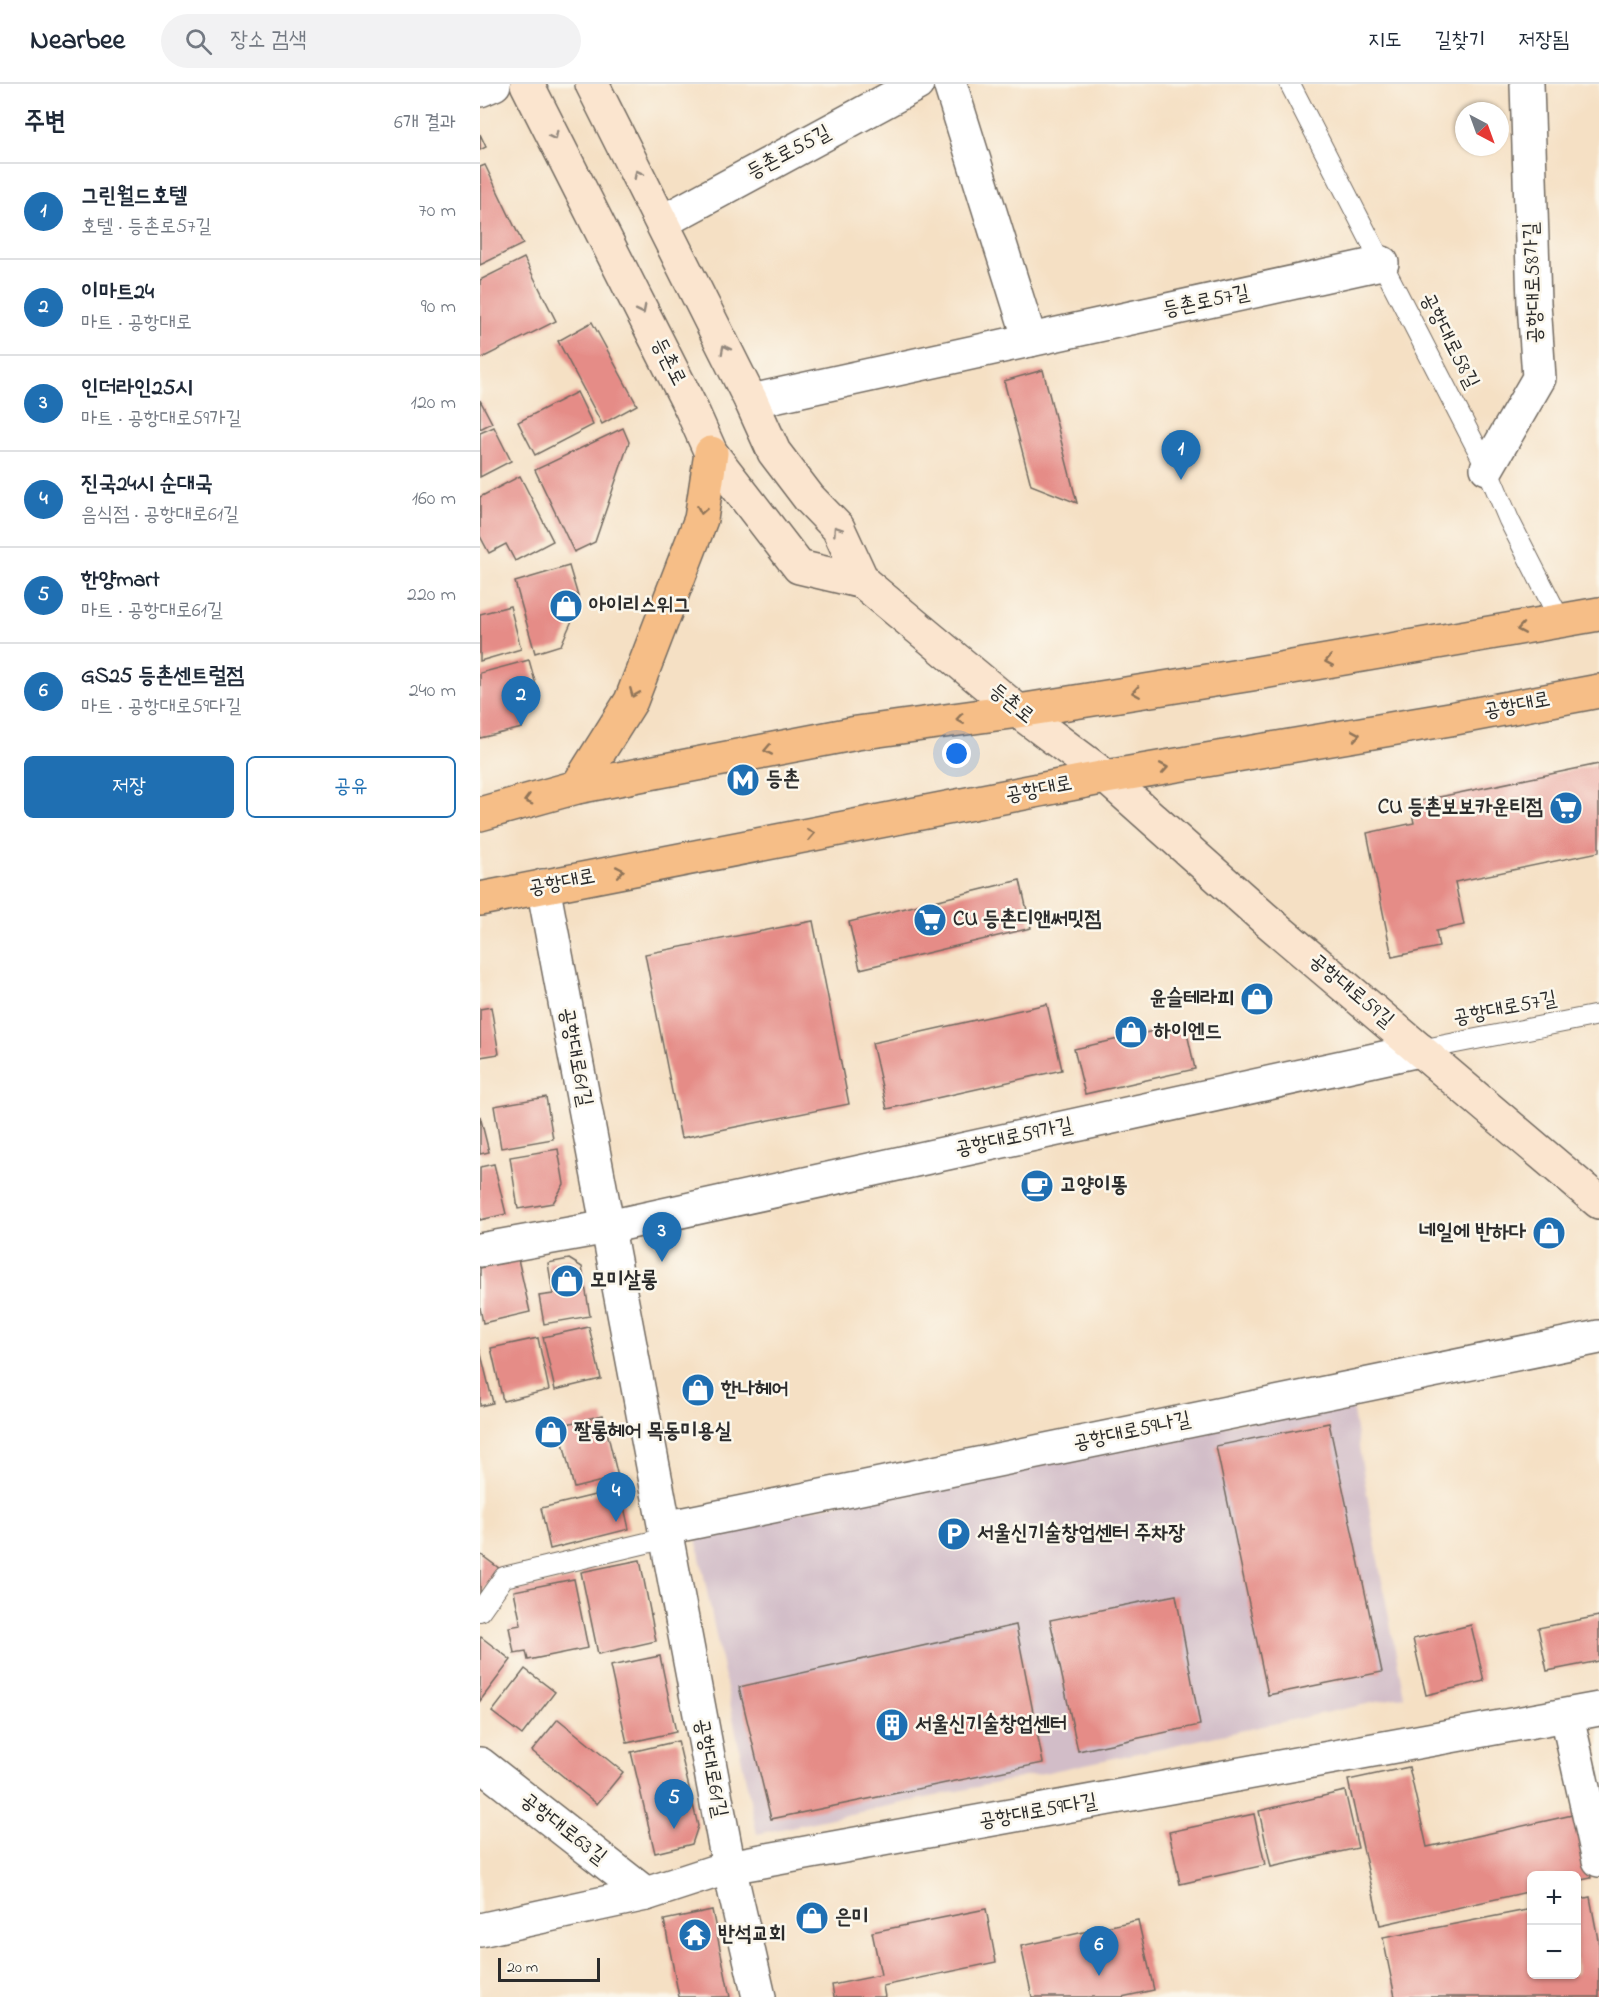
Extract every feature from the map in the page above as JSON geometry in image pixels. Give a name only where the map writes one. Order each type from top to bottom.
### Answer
[{"type":"main road","name":"등촌로","points":[[527,84],[691,408],[711,453],[799,567],[863,582]]},
{"type":"main road","name":"등촌로","points":[[592,84],[751,401],[774,452],[809,498],[838,528],[863,582],[1018,711],[1106,777]]},
{"type":"main road","points":[[577,787],[631,701],[701,519],[711,453]]},
{"type":"main road","points":[[480,814],[577,787],[857,733],[1018,711],[1599,614]]},
{"type":"main road","name":"공항대로","points":[[480,898],[1106,777],[1450,719],[1599,691]]},
{"type":"main road","name":"공항대로59길","points":[[1106,777],[1263,917],[1599,1202]]},
{"type":"street","points":[[480,90],[494,84]]},
{"type":"street","name":"등촌로55길","points":[[662,222],[917,84]]},
{"type":"street","points":[[950,84],[1030,340]]},
{"type":"street","name":"공항대로58가길","points":[[1487,468],[1539,378],[1534,303],[1527,84]]},
{"type":"street","name":"등촌로57길","points":[[751,401],[1382,263]]},
{"type":"street","name":"공항대로61길","points":[[543,886],[729,1867],[759,1997]]},
{"type":"street","name":"공항대로59가길","points":[[608,1227],[1420,1050]]},
{"type":"street","points":[[480,1251],[608,1227]]},
{"type":"street","name":"공항대로59나길","points":[[666,1533],[1599,1336]]},
{"type":"street","name":"공항대로59다길","points":[[480,1930],[646,1894],[729,1867],[1599,1709]]},
{"type":"street","points":[[1567,1716],[1599,1860]]},
{"type":"street","name":"공항대로63길","points":[[480,1764],[646,1894]]},
{"type":"lane","name":"공항대로58길","points":[[1290,84],[1487,468],[1509,520],[1561,622]]},
{"type":"lane","name":"공항대로57길","points":[[1420,1050],[1599,1015]]},
{"type":"lane","points":[[480,1611],[504,1577],[666,1533]]},
{"type":"shaded area","name":"서울신기술창업센터","points":[[1351,1400],[1404,1696],[757,1834],[695,1533]]},
{"type":"building","points":[[480,134],[486,147],[480,150]]},
{"type":"building","points":[[485,165],[523,244],[480,265],[480,167]]},
{"type":"building","points":[[524,258],[556,321],[480,359],[480,280]]},
{"type":"building","points":[[592,322],[637,405],[602,424],[558,341]]},
{"type":"building","points":[[1043,370],[1077,503],[1031,485],[1004,381]]},
{"type":"building","points":[[577,392],[593,425],[535,455],[518,422]]},
{"type":"building","points":[[480,400],[492,423],[480,429]]},
{"type":"building","points":[[494,427],[511,461],[480,477],[480,433]]},
{"type":"building","points":[[623,428],[629,442],[595,542],[574,552],[535,470]]},
{"type":"building","points":[[520,476],[553,541],[515,561],[506,544],[489,553],[480,536],[480,497]]},
{"type":"building","points":[[569,566],[580,603],[561,645],[535,653],[515,582]]},
{"type":"building","points":[[510,606],[521,649],[480,661],[480,614]]},
{"type":"building","points":[[529,660],[536,685],[522,728],[480,738],[480,673]]},
{"type":"building","points":[[1599,764],[1599,852],[1455,882],[1464,925],[1436,931],[1439,947],[1392,957],[1367,833],[1414,823],[1410,803]]},
{"type":"building","points":[[1020,880],[1031,928],[860,969],[849,922]]},
{"type":"building","points":[[813,921],[849,1104],[681,1138],[645,954]]},
{"type":"building","points":[[1047,1004],[1062,1070],[887,1109],[872,1043]]},
{"type":"building","points":[[491,1007],[499,1054],[480,1057],[480,1009]]},
{"type":"building","points":[[1185,1024],[1195,1069],[1085,1094],[1074,1049]]},
{"type":"building","points":[[546,1097],[553,1139],[501,1148],[494,1106]]},
{"type":"building","points":[[480,1116],[489,1152],[480,1154]]},
{"type":"building","points":[[558,1149],[564,1184],[553,1203],[518,1209],[510,1157]]},
{"type":"building","points":[[494,1164],[506,1214],[480,1220],[480,1167]]},
{"type":"building","points":[[518,1259],[530,1312],[483,1323],[480,1308],[480,1268]]},
{"type":"building","points":[[569,1259],[582,1267],[590,1316],[544,1324],[539,1296],[553,1294],[548,1263]]},
{"type":"building","points":[[589,1327],[601,1379],[555,1390],[543,1337]]},
{"type":"building","points":[[538,1338],[549,1390],[503,1401],[491,1348]]},
{"type":"building","points":[[480,1350],[493,1403],[480,1406]]},
{"type":"building","points":[[603,1415],[618,1477],[574,1488],[559,1426]]},
{"type":"building","points":[[1329,1423],[1382,1672],[1268,1695],[1216,1446]]},
{"type":"building","points":[[620,1489],[629,1529],[550,1549],[541,1508]]},
{"type":"building","points":[[480,1554],[500,1569],[480,1594]]},
{"type":"building","points":[[640,1560],[656,1641],[598,1654],[581,1572]]},
{"type":"building","points":[[574,1579],[588,1648],[528,1660],[526,1651],[514,1653],[509,1627],[521,1625],[514,1591]]},
{"type":"building","name":"서울신기술창업센터","points":[[1176,1595],[1200,1725],[1078,1751],[1050,1620]]},
{"type":"building","points":[[1599,1616],[1599,1661],[1547,1671],[1538,1628]]},
{"type":"building","name":"서울신기술창업센터","points":[[1016,1625],[1043,1763],[771,1819],[739,1687]]},
{"type":"building","points":[[1471,1625],[1484,1681],[1426,1695],[1413,1639]]},
{"type":"building","points":[[481,1637],[511,1660],[480,1701],[480,1639]]},
{"type":"building","points":[[660,1656],[676,1732],[627,1743],[610,1666]]},
{"type":"building","points":[[525,1669],[555,1692],[522,1735],[492,1712]]},
{"type":"building","points":[[558,1719],[623,1772],[597,1804],[532,1751]]},
{"type":"building","points":[[678,1741],[698,1826],[692,1844],[655,1853],[631,1752]]},
{"type":"building","points":[[1409,1767],[1427,1847],[1577,1814],[1591,1878],[1581,1880],[1581,1871],[1527,1871],[1527,1892],[1380,1925],[1348,1780]]},
{"type":"building","points":[[1345,1791],[1358,1848],[1271,1867],[1259,1811]]},
{"type":"building","points":[[1254,1814],[1265,1865],[1180,1884],[1169,1832]]},
{"type":"building","points":[[1590,1897],[1599,1945],[1599,1997],[1395,1997],[1383,1938],[1527,1910],[1527,1979],[1581,1979],[1581,1899]]},
{"type":"building","points":[[986,1909],[996,1962],[883,1986],[885,1997],[834,1997],[832,1985],[881,1975],[872,1932]]},
{"type":"building","points":[[712,1910],[730,1997],[679,1997],[664,1920]]},
{"type":"building","points":[[1138,1920],[1154,1990],[1122,1997],[1032,1997],[1021,1946]]},
{"type":"place","name":"그린월드호텔","points":[[1181,480]]},
{"type":"place","name":"아이리스위그","points":[[566,606]]},
{"type":"place","name":"이마트24","points":[[521,726]]},
{"type":"place","name":"등촌","points":[[743,780]]},
{"type":"place","name":"CU 등촌보보카운티점","points":[[1566,808]]},
{"type":"place","name":"CU 등촌디앤써밋점","points":[[930,920]]},
{"type":"place","name":"윤슬테라피","points":[[1257,999]]},
{"type":"place","name":"하이엔드","points":[[1131,1032]]},
{"type":"place","name":"고양이똥","points":[[1037,1186]]},
{"type":"place","name":"네일에 반하다","points":[[1549,1233]]},
{"type":"place","name":"인더라인25시","points":[[662,1262]]},
{"type":"place","name":"모미살롱","points":[[567,1281]]},
{"type":"place","name":"한나헤어","points":[[698,1390]]},
{"type":"place","name":"짤롱헤어 목동미용실","points":[[551,1432]]},
{"type":"place","name":"진국24시 순대국","points":[[616,1522]]},
{"type":"place","name":"서울신기술창업센터 주차장","points":[[954,1534]]},
{"type":"place","name":"서울신기술창업센터","points":[[892,1725]]},
{"type":"place","name":"한양mart","points":[[674,1829]]},
{"type":"place","name":"은미","points":[[812,1918]]},
{"type":"place","name":"반석교회","points":[[695,1935]]},
{"type":"place","name":"GS25 등촌센트럴점","points":[[1099,1976]]}]
